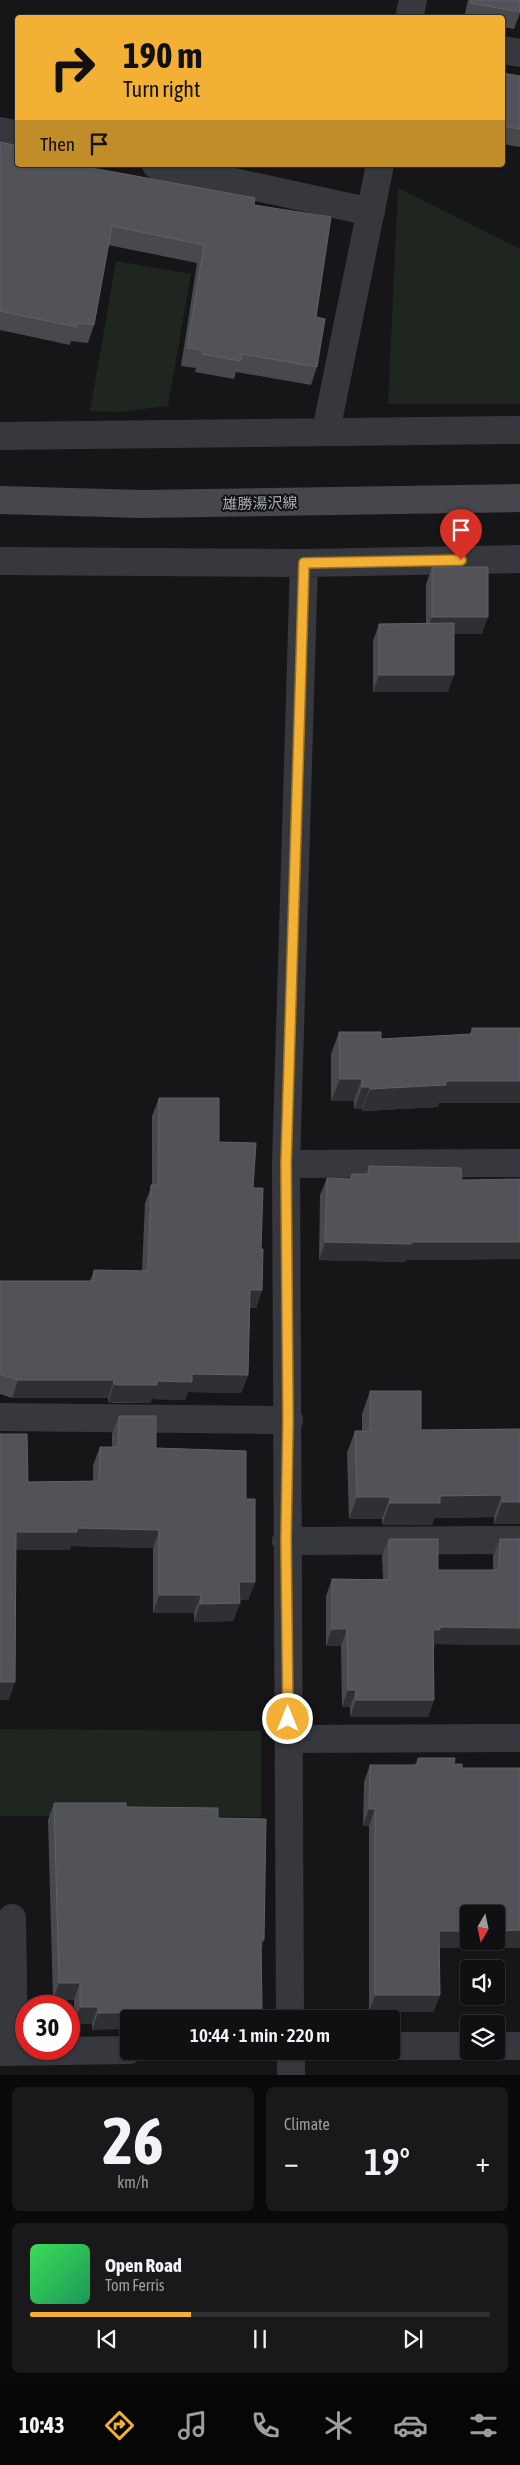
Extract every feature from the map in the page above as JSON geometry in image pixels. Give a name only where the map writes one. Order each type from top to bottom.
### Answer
[{"type":"main road","name":"雄勝湯沢線","points":[[0,500],[142,504],[520,498]]},
{"type":"street","points":[[409,15],[412,0]]},
{"type":"street","points":[[505,51],[520,54]]},
{"type":"street","points":[[0,131],[15,134]]},
{"type":"street","points":[[165,167],[371,212]]},
{"type":"street","points":[[326,431],[380,167]]},
{"type":"street","points":[[0,436],[520,430]]},
{"type":"street","points":[[0,561],[304,563],[520,559]]},
{"type":"street","points":[[290,2010],[286,1541],[288,1420],[286,1164],[304,563]]},
{"type":"street","points":[[286,1164],[520,1163]]},
{"type":"street","points":[[0,1417],[288,1420]]},
{"type":"street","points":[[286,1541],[520,1540]]},
{"type":"street","points":[[288,1739],[520,1738]]},
{"type":"street","points":[[12,1918],[7,2052],[120,2050]]},
{"type":"street","points":[[400,2046],[460,2046]]},
{"type":"street","points":[[505,2046],[520,2046]]},
{"type":"street","points":[[291,2060],[291,2075]]},
{"type":"shaded area","points":[[398,188],[520,249],[520,404],[388,404]]},
{"type":"shaded area","points":[[116,261],[191,274],[168,406],[120,412],[90,411]]},
{"type":"shaded area","points":[[0,1729],[261,1731],[261,1817],[0,1816]]},
{"type":"building","points":[[471,0],[520,0],[520,12],[470,3]]},
{"type":"building","points":[[505,74],[520,76],[520,129],[505,126]]},
{"type":"building","points":[[0,142],[15,145],[15,167],[87,167],[255,198],[254,205],[331,217],[316,317],[325,319],[317,367],[242,354],[240,361],[202,354],[202,350],[187,348],[204,245],[112,226],[94,325],[78,323],[76,327],[0,311]]},
{"type":"building","points":[[432,567],[488,567],[488,617],[432,617]]},
{"type":"building","points":[[454,623],[454,675],[379,675],[379,624]]},
{"type":"building","points":[[472,1028],[520,1028],[520,1081],[446,1081],[446,1085],[370,1089],[370,1087],[362,1087],[362,1079],[340,1079],[339,1032],[381,1032],[381,1039],[472,1034]]},
{"type":"building","points":[[159,1098],[219,1098],[219,1142],[256,1143],[253,1188],[263,1188],[262,1290],[250,1290],[248,1375],[192,1374],[192,1382],[157,1381],[157,1385],[119,1385],[114,1384],[114,1380],[18,1380],[0,1374],[0,1281],[93,1281],[94,1270],[148,1271],[151,1185],[158,1185]]},
{"type":"building","points":[[369,1166],[461,1168],[462,1180],[520,1179],[520,1242],[411,1242],[411,1244],[325,1242],[327,1178],[351,1179],[352,1174],[369,1174]]},
{"type":"building","points":[[370,1391],[421,1391],[421,1430],[520,1429],[520,1502],[502,1502],[502,1495],[440,1496],[440,1503],[390,1503],[390,1497],[357,1497],[355,1431],[370,1431]]},
{"type":"building","points":[[119,1416],[156,1416],[156,1448],[246,1451],[246,1499],[255,1499],[255,1582],[239,1582],[240,1603],[200,1604],[201,1595],[159,1595],[159,1530],[77,1528],[77,1532],[16,1532],[15,1682],[0,1682],[0,1434],[27,1434],[28,1482],[99,1481],[100,1447],[118,1447]]},
{"type":"building","points":[[389,1539],[438,1539],[438,1570],[499,1570],[500,1539],[520,1539],[520,1628],[440,1627],[440,1630],[433,1630],[434,1700],[356,1700],[356,1690],[348,1690],[347,1629],[332,1629],[332,1579],[389,1580]]},
{"type":"building","points":[[418,1758],[455,1758],[454,1764],[462,1764],[462,1768],[520,1768],[520,1930],[505,1931],[505,1905],[460,1905],[460,1931],[439,1931],[440,1995],[375,1995],[375,1809],[369,1809],[370,1765],[418,1765]]},
{"type":"building","points":[[54,1803],[126,1803],[126,1807],[218,1808],[218,1818],[266,1819],[264,1940],[261,1940],[262,2010],[120,2010],[120,2013],[98,2013],[98,2007],[80,2007],[80,1983],[59,1983]]},
{"type":"route","points":[[288,1719],[286,1164],[304,563],[461,560]]}]
